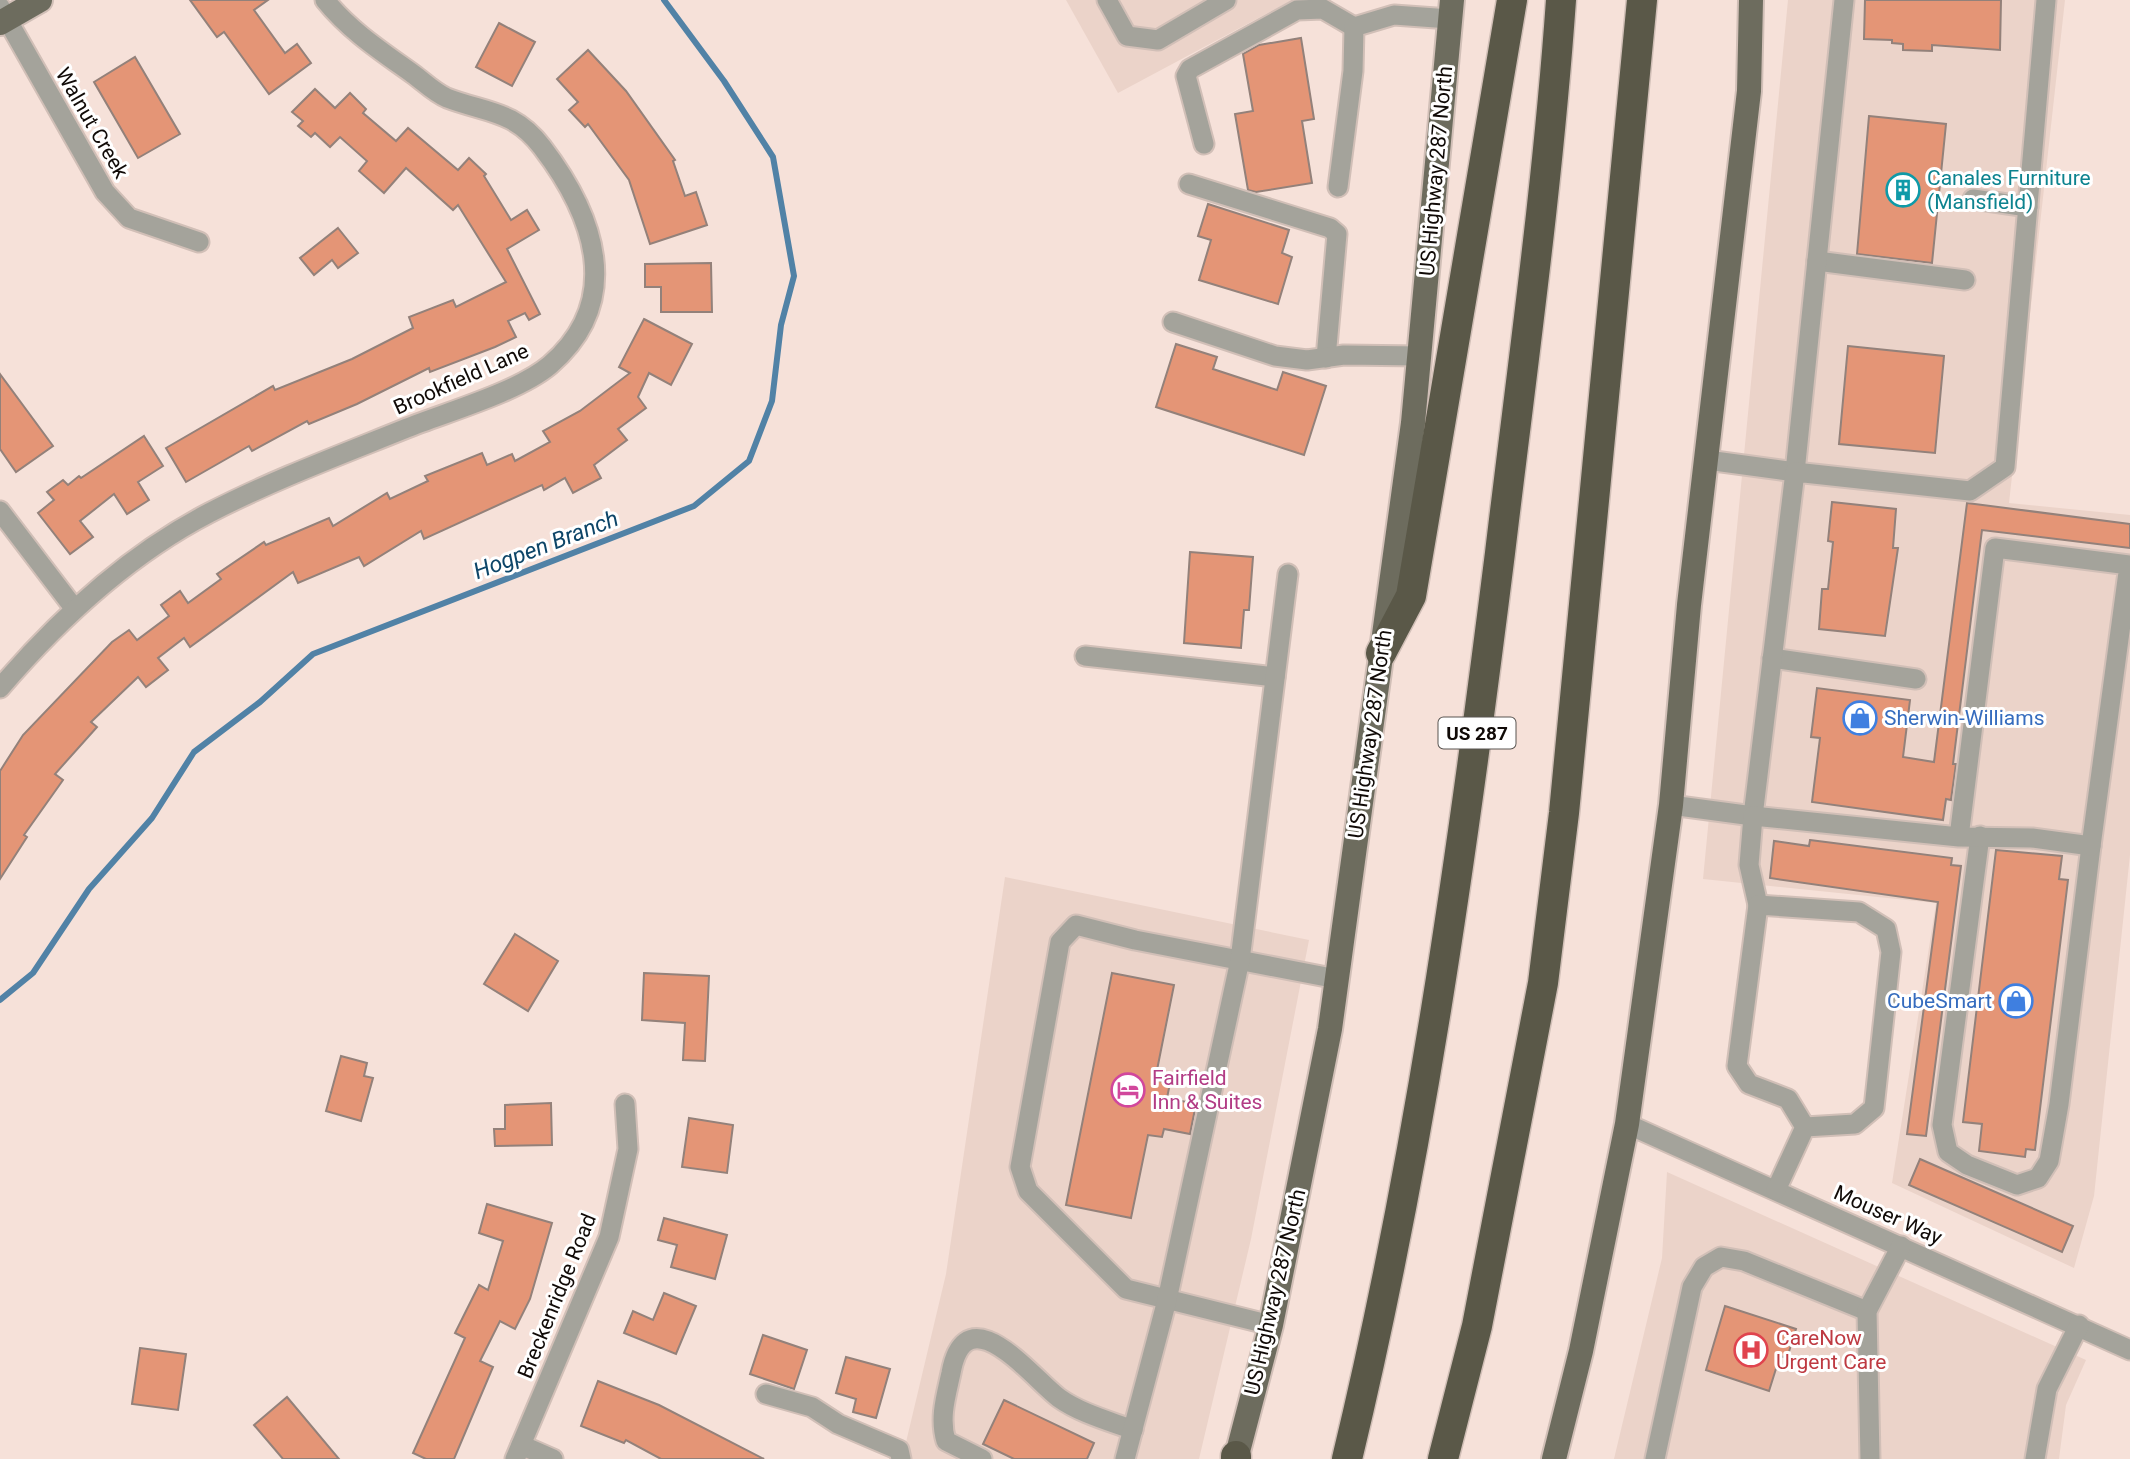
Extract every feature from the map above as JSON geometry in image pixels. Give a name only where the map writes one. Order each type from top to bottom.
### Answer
[{"type":"highway","points":[[1381,653],[1411,596],[1512,0]]},
{"type":"highway","name":"US 287","points":[[1347,1459],[1408,1181],[1467,814],[1520,391],[1561,0]]},
{"type":"highway","points":[[1443,1459],[1477,1326],[1543,983],[1564,813],[1642,0]]},
{"type":"main road","points":[[2,16],[40,0]]},
{"type":"main road","points":[[1554,1459],[1581,1352],[1627,1124],[1671,805],[1689,605],[1749,91],[1751,0]]},
{"type":"main road","name":"US Highway 287 North","points":[[1236,1458],[1271,1325],[1330,1029],[1419,356],[1451,10]]},
{"type":"street","name":"Brookfield Lane","points":[[0,688],[74,607],[162,541],[205,515],[272,482],[506,389],[550,365],[575,335],[588,313],[597,280],[593,246],[574,198],[541,146],[504,114],[444,97],[344,24],[325,0]]},
{"type":"street","points":[[1107,0],[1128,36],[1158,40],[1226,0]]},
{"type":"street","points":[[1805,1127],[1788,1099],[1749,1084],[1737,1066],[1758,905],[1749,865],[1753,816],[1795,472],[1844,0]]},
{"type":"street","points":[[1707,460],[1970,491],[2005,467],[2046,0]]},
{"type":"street","points":[[1204,144],[1186,76],[1190,69],[1297,10],[1323,9],[1354,27],[1394,15],[1451,10]]},
{"type":"street","name":"Walnut Creek","points":[[2,16],[105,192],[129,218],[199,242]]},
{"type":"street","points":[[1339,187],[1353,71],[1354,27]]},
{"type":"street","points":[[1189,184],[1330,228],[1337,234],[1326,358]]},
{"type":"street","points":[[1973,199],[2028,207]]},
{"type":"street","points":[[1817,261],[1965,280]]},
{"type":"street","points":[[1173,322],[1275,356],[1307,360],[1344,355],[1419,356]]},
{"type":"street","points":[[0,511],[74,607]]},
{"type":"street","points":[[1959,837],[1995,548],[2129,565],[2059,1104],[2049,1161],[2038,1178],[2017,1185],[1967,1165],[1948,1152],[1942,1125],[1980,836]]},
{"type":"street","points":[[1125,1459],[1167,1300],[1240,960],[1288,574]]},
{"type":"street","points":[[1085,656],[1275,677]]},
{"type":"street","points":[[1772,658],[1916,679]]},
{"type":"street","points":[[1671,805],[1959,837],[2032,838],[2091,846]]},
{"type":"street","points":[[1758,905],[1859,912],[1885,929],[1891,952],[1874,1108],[1856,1124],[1805,1127]]},
{"type":"street","points":[[1271,1325],[1126,1289],[1028,1191],[1020,1167],[1060,942],[1076,925],[1336,979]]},
{"type":"street","name":"Breckenridge Road","points":[[518,1452],[609,1237],[628,1149],[625,1104]]},
{"type":"street","name":"Mouser Way","points":[[1627,1124],[2130,1350]]},
{"type":"street","points":[[1776,1190],[1805,1127]]},
{"type":"street","points":[[1870,1459],[1867,1311],[1901,1246]]},
{"type":"street","points":[[1654,1459],[1692,1287],[1704,1267],[1721,1257],[1744,1261],[1867,1311]]},
{"type":"street","points":[[2035,1459],[2047,1389],[2078,1325]]},
{"type":"street","points":[[982,1459],[946,1441],[941,1425],[956,1352],[970,1341],[983,1339],[1000,1346],[1027,1366],[1059,1398],[1133,1430]]},
{"type":"street","points":[[766,1394],[812,1406],[838,1424],[899,1450],[901,1459]]},
{"type":"street","points":[[518,1452],[553,1459]]},
{"type":"shaded area","points":[[1066,0],[1292,0],[1118,93]]},
{"type":"shaded area","points":[[1788,0],[2065,0],[2009,503],[2130,515],[2130,855],[2094,1196],[2074,1268],[1892,1183],[1936,903],[1703,879]]},
{"type":"shaded area","points":[[1005,877],[1309,940],[1251,1239],[1199,1459],[902,1459],[946,1274]]},
{"type":"shaded area","points":[[1667,1172],[2086,1360],[2066,1405],[2059,1459],[1614,1459],[1662,1258]]},
{"type":"building","points":[[190,0],[268,0],[254,10],[285,53],[297,44],[311,63],[269,94],[224,32],[217,37]]},
{"type":"building","points":[[1865,0],[2001,0],[2000,50],[1932,45],[1932,51],[1903,50],[1903,44],[1892,43],[1892,40],[1864,39]]},
{"type":"building","points":[[499,23],[535,42],[512,86],[476,67]]},
{"type":"building","points":[[1301,38],[1314,119],[1302,121],[1312,183],[1256,192],[1248,190],[1235,114],[1253,111],[1243,54],[1259,45]]},
{"type":"building","points":[[588,50],[626,91],[675,160],[673,161],[685,196],[696,192],[707,225],[650,244],[629,180],[588,124],[585,127],[569,110],[578,102],[557,79]]},
{"type":"building","points":[[135,57],[180,134],[138,158],[94,82]]},
{"type":"building","points":[[315,89],[335,108],[350,93],[366,109],[363,113],[396,141],[408,128],[458,170],[469,158],[486,174],[484,176],[511,220],[527,210],[539,230],[507,249],[540,314],[529,320],[525,313],[508,321],[516,337],[495,347],[430,372],[429,368],[357,404],[309,424],[307,421],[252,451],[249,446],[186,482],[166,448],[273,386],[275,390],[352,359],[413,328],[409,317],[453,300],[456,307],[506,282],[458,205],[453,210],[406,168],[384,193],[359,171],[367,161],[340,137],[330,147],[315,133],[311,137],[298,126],[303,121],[292,112]]},
{"type":"building","name":"Canales Furniture (Mansfield)","points":[[1869,116],[1946,124],[1932,263],[1857,254]]},
{"type":"building","points":[[1208,204],[1289,230],[1282,253],[1292,257],[1278,304],[1199,280],[1211,240],[1198,236]]},
{"type":"building","points":[[338,228],[358,253],[338,268],[332,260],[314,275],[300,258]]},
{"type":"building","points":[[711,263],[712,312],[661,312],[661,287],[645,287],[645,264]]},
{"type":"building","points":[[644,319],[692,344],[671,385],[649,373],[638,397],[646,408],[618,429],[627,440],[594,465],[601,478],[573,493],[565,478],[544,490],[542,485],[424,539],[421,531],[364,566],[359,557],[298,583],[293,572],[190,647],[184,638],[158,658],[168,670],[146,687],[138,677],[91,722],[97,727],[55,774],[63,780],[24,835],[27,837],[0,879],[0,771],[23,735],[112,642],[129,630],[137,640],[169,616],[161,605],[180,591],[188,603],[221,579],[217,574],[264,542],[266,545],[329,518],[333,526],[387,493],[390,499],[428,481],[425,476],[482,453],[487,465],[512,454],[515,461],[550,442],[543,431],[580,411],[630,373],[619,367]]},
{"type":"building","points":[[1176,344],[1217,357],[1213,369],[1277,390],[1283,372],[1326,386],[1304,455],[1156,407]]},
{"type":"building","points":[[1848,346],[1944,356],[1935,453],[1839,444]]},
{"type":"building","points":[[0,374],[53,446],[16,472],[0,449]]},
{"type":"building","points":[[144,436],[163,466],[138,482],[149,500],[127,514],[114,494],[80,521],[93,537],[70,554],[38,513],[54,500],[47,492],[63,480],[68,485],[79,476],[81,478]]},
{"type":"building","points":[[1832,502],[1896,509],[1893,548],[1898,548],[1885,636],[1819,629],[1822,589],[1828,589],[1833,542],[1828,541]]},
{"type":"building","points":[[1967,503],[2130,524],[2130,548],[1982,530],[1953,764],[1956,764],[1951,800],[1946,799],[1943,820],[1812,802],[1820,738],[1811,737],[1817,688],[1910,700],[1903,757],[1934,762]]},
{"type":"building","points":[[1190,552],[1253,557],[1249,610],[1244,610],[1241,648],[1184,643]]},
{"type":"building","points":[[1810,840],[1952,858],[1951,865],[1961,866],[1926,1136],[1907,1134],[1938,902],[1770,878],[1774,841],[1809,846]]},
{"type":"building","name":"CubeSmart","points":[[1996,850],[2062,856],[2059,879],[2068,880],[2035,1150],[2026,1149],[2025,1157],[1979,1151],[1982,1124],[1963,1122]]},
{"type":"building","points":[[515,934],[558,961],[528,1011],[484,984]]},
{"type":"building","points":[[644,973],[709,976],[705,1061],[683,1060],[685,1023],[642,1020]]},
{"type":"building","name":"Fairfield Inn & Suites","points":[[1112,973],[1174,985],[1155,1080],[1170,1083],[1167,1098],[1196,1104],[1190,1134],[1164,1129],[1162,1137],[1148,1135],[1131,1218],[1066,1205]]},
{"type":"building","points":[[341,1056],[367,1063],[364,1076],[373,1078],[361,1121],[326,1111]]},
{"type":"building","points":[[551,1103],[552,1145],[495,1146],[494,1129],[505,1129],[505,1105]]},
{"type":"building","points":[[689,1118],[733,1125],[727,1173],[682,1167]]},
{"type":"building","points":[[1920,1159],[2073,1226],[2062,1252],[1909,1185]]},
{"type":"building","points":[[487,1204],[552,1223],[530,1299],[515,1329],[500,1321],[480,1361],[493,1367],[454,1459],[426,1459],[413,1453],[465,1338],[455,1333],[479,1285],[488,1290],[503,1241],[479,1233]]},
{"type":"building","points":[[664,1218],[727,1235],[715,1279],[671,1267],[677,1245],[658,1240]]},
{"type":"building","points":[[664,1293],[696,1306],[676,1354],[624,1333],[633,1311],[653,1320]]},
{"type":"building","name":"CareNow Urgent Care","points":[[1725,1306],[1796,1329],[1787,1358],[1780,1356],[1769,1391],[1706,1370]]},
{"type":"building","points":[[763,1335],[807,1350],[794,1389],[750,1374]]},
{"type":"building","points":[[140,1348],[186,1354],[178,1410],[132,1404]]},
{"type":"building","points":[[846,1357],[890,1369],[876,1418],[853,1412],[856,1399],[836,1393]]},
{"type":"building","points":[[598,1381],[659,1405],[764,1459],[661,1459],[626,1440],[624,1443],[581,1426]]},
{"type":"building","points":[[287,1397],[339,1459],[283,1459],[254,1425]]},
{"type":"building","points":[[1004,1400],[1094,1443],[1087,1459],[1014,1459],[983,1444]]},
{"type":"waterway","name":"Hogpen Branch","points":[[0,1000],[33,973],[89,889],[152,818],[194,752],[260,702],[313,654],[694,506],[749,461],[772,401],[781,325],[794,276],[773,157],[724,81],[664,0]]},
{"type":"place","name":"Canales Furniture (Mansfield)","points":[[1903,190]]},
{"type":"place","name":"Sherwin-Williams","points":[[1860,718]]},
{"type":"place","name":"CubeSmart","points":[[2016,1001]]},
{"type":"place","name":"Fairfield Inn & Suites","points":[[1128,1090]]},
{"type":"place","name":"CareNow Urgent Care","points":[[1751,1350]]}]
